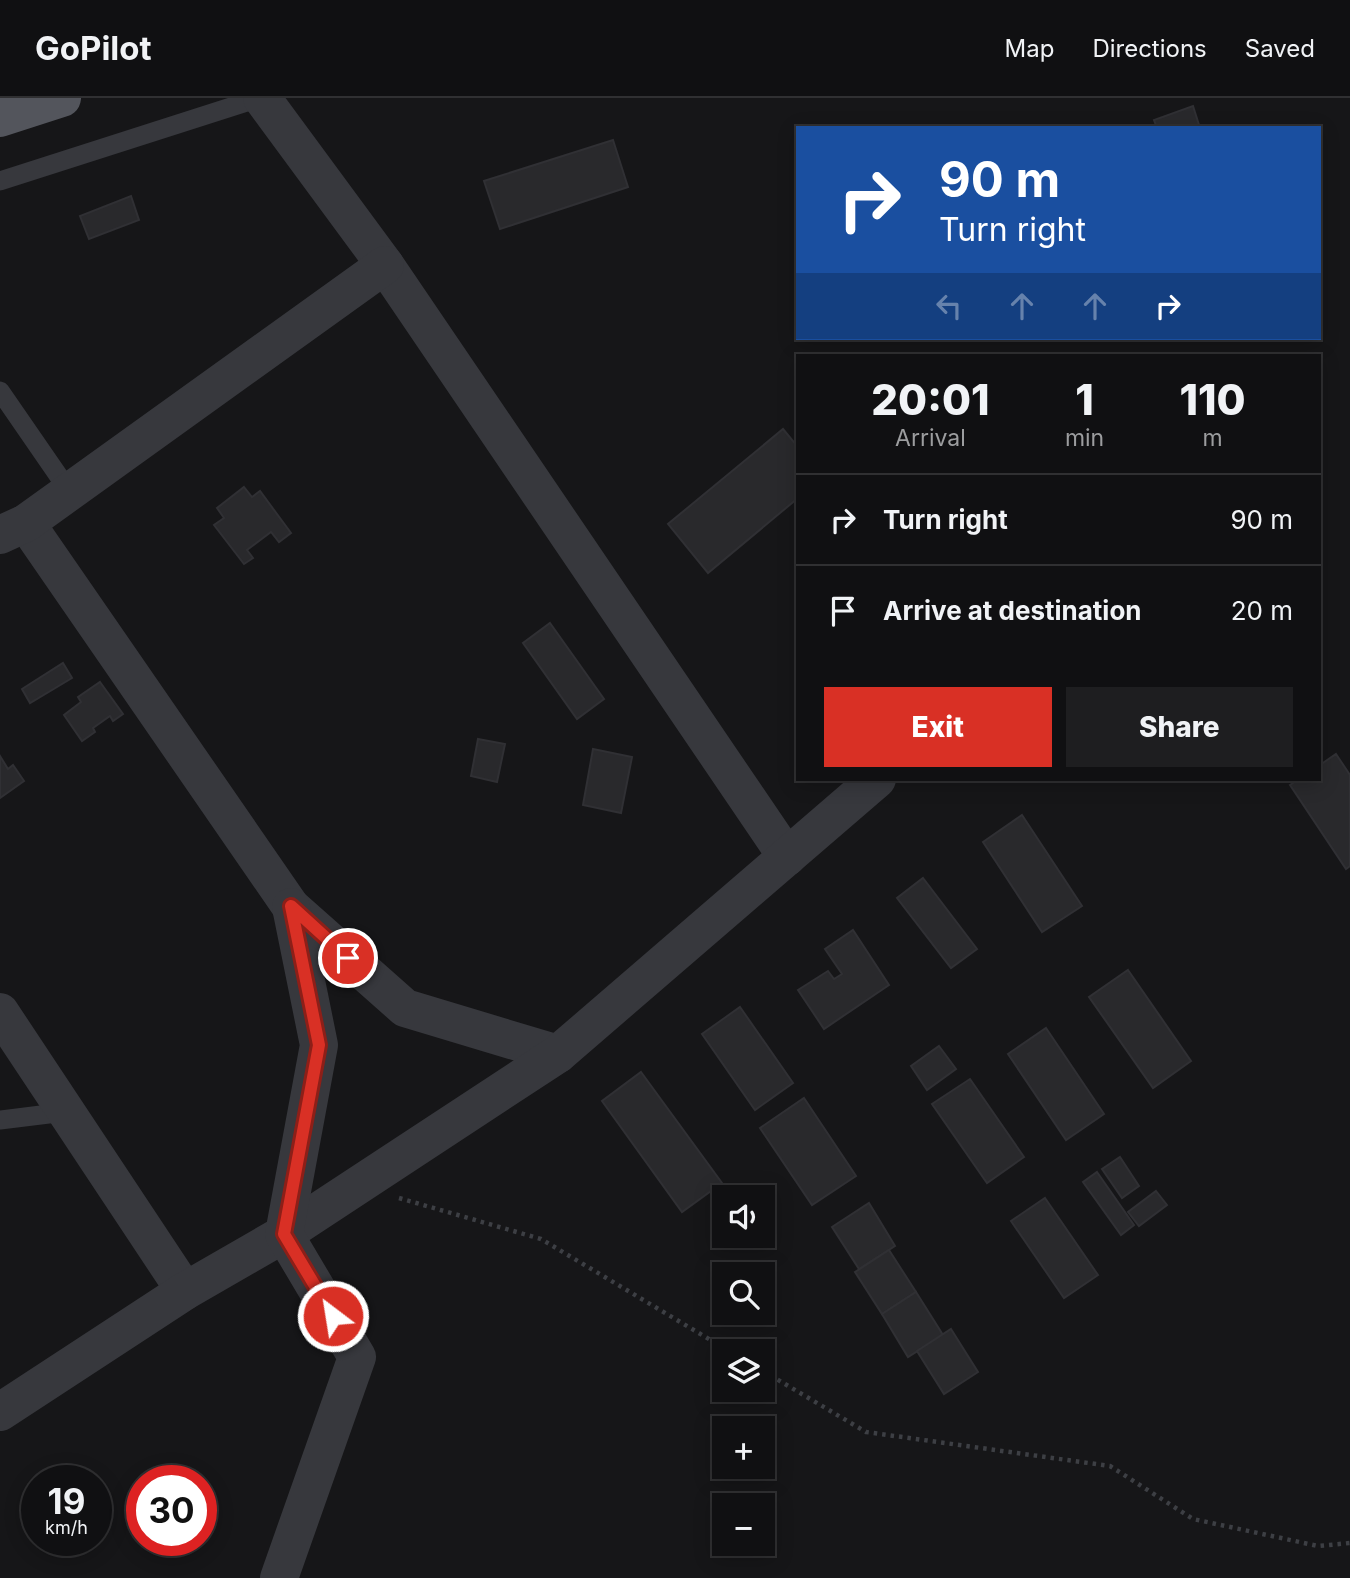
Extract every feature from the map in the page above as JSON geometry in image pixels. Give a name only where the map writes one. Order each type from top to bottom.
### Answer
[{"type":"main road","points":[[0,118],[62,98]]},
{"type":"street","points":[[261,98],[384,265],[787,857]]},
{"type":"street","points":[[384,265],[13,529],[291,906],[405,1009],[558,1054]]},
{"type":"street","points":[[0,1412],[185,1291],[284,1234],[558,1054],[875,781]]},
{"type":"street","points":[[279,1578],[357,1357],[284,1234],[319,1045],[291,906]]},
{"type":"street","points":[[0,1012],[185,1291]]},
{"type":"lane","points":[[0,181],[261,98]]},
{"type":"lane","points":[[0,391],[69,491]]},
{"type":"lane","points":[[0,1120],[65,1112]]},
{"type":"path","points":[[357,1186],[541,1239],[712,1341]]},
{"type":"path","points":[[775,1378],[866,1432],[1110,1466],[1194,1519],[1318,1546],[1350,1543]]},
{"type":"building","points":[[1193,106],[1199,126],[1156,126],[1154,120]]},
{"type":"building","points":[[613,140],[628,187],[500,229],[484,181]]},
{"type":"building","points":[[131,196],[139,220],[89,239],[80,216]]},
{"type":"building","points":[[783,429],[796,445],[796,500],[708,573],[668,524]]},
{"type":"building","points":[[244,487],[252,497],[260,491],[291,533],[279,542],[271,532],[247,550],[253,558],[244,564],[214,525],[224,518],[217,508]]},
{"type":"building","points":[[550,623],[604,699],[577,719],[523,643]]},
{"type":"building","points":[[63,663],[72,678],[30,703],[22,689]]},
{"type":"building","points":[[100,682],[123,714],[113,721],[110,716],[93,728],[95,732],[82,741],[64,715],[81,702],[78,697]]},
{"type":"building","points":[[478,739],[505,744],[497,782],[471,776]]},
{"type":"building","points":[[593,749],[632,757],[621,813],[583,805]]},
{"type":"building","points":[[1336,754],[1350,775],[1350,866],[1346,869],[1290,785],[1296,781],[1321,781],[1321,764]]},
{"type":"building","points":[[0,756],[8,769],[13,765],[24,781],[0,798]]},
{"type":"building","points":[[1022,815],[1082,906],[1042,932],[983,842]]},
{"type":"building","points":[[923,878],[977,949],[951,968],[897,898]]},
{"type":"building","points":[[853,930],[889,985],[824,1029],[798,990],[828,971],[834,979],[842,974],[825,949]]},
{"type":"building","points":[[1128,970],[1191,1061],[1153,1088],[1089,997]]},
{"type":"building","points":[[740,1007],[793,1083],[755,1110],[702,1034]]},
{"type":"building","points":[[1046,1028],[1104,1114],[1066,1140],[1008,1054]]},
{"type":"building","points":[[939,1046],[956,1069],[927,1090],[911,1066]]},
{"type":"building","points":[[641,1072],[722,1183],[712,1185],[712,1190],[682,1212],[602,1101]]},
{"type":"building","points":[[970,1079],[1024,1157],[987,1183],[932,1104]]},
{"type":"building","points":[[804,1098],[856,1176],[812,1205],[760,1128]]},
{"type":"building","points":[[1120,1157],[1139,1186],[1122,1198],[1102,1169]]},
{"type":"building","points":[[1097,1172],[1134,1225],[1121,1235],[1083,1182]]},
{"type":"building","points":[[1156,1191],[1167,1205],[1139,1226],[1128,1212]]},
{"type":"building","points":[[1045,1198],[1098,1275],[1064,1298],[1011,1221]]},
{"type":"building","points":[[869,1203],[895,1246],[859,1269],[832,1227]]},
{"type":"building","points":[[889,1250],[916,1292],[882,1314],[855,1272]]},
{"type":"building","points":[[916,1292],[943,1335],[908,1357],[882,1314]]},
{"type":"building","points":[[951,1329],[978,1372],[944,1394],[917,1351]]},
{"type":"route","points":[[333,1316],[284,1234],[319,1045],[291,906],[348,958]]}]
